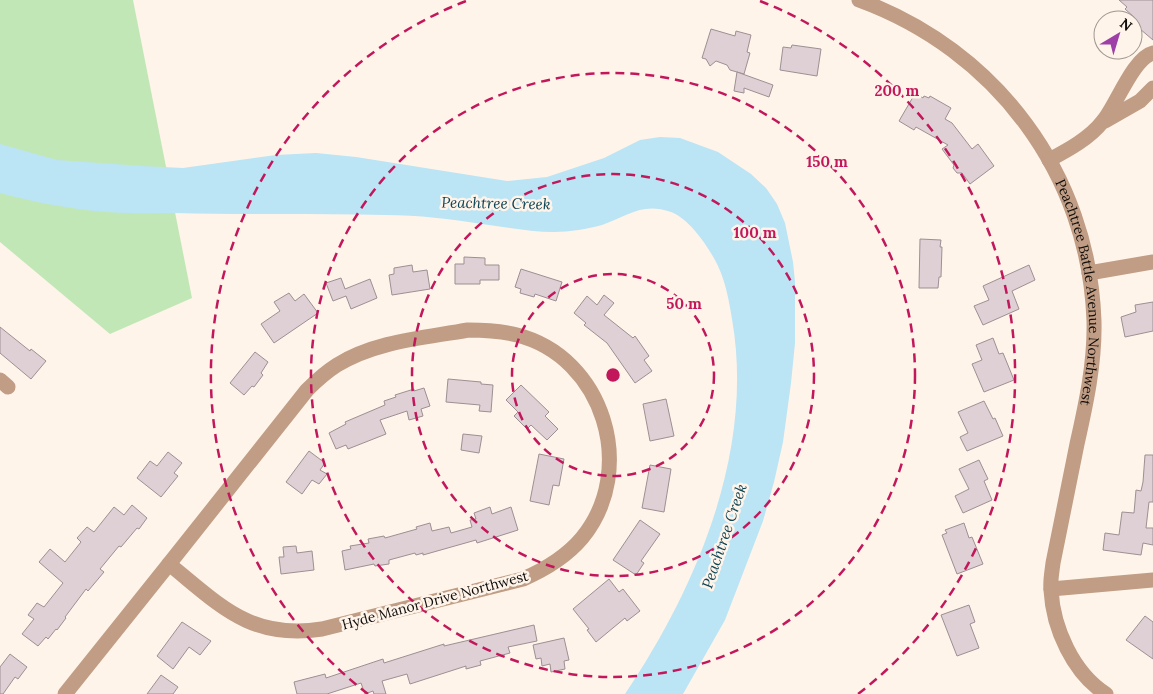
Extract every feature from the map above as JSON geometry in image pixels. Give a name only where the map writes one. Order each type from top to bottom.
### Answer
[{"type":"street","name":"Peachtree Battle Avenue Northwest","points":[[859,0],[903,19],[934,37],[964,58],[992,83],[1017,111],[1038,140],[1070,204],[1089,272],[1094,321],[1091,372],[1053,563],[1051,589],[1054,616],[1064,642],[1081,670],[1106,694]]},
{"type":"street","points":[[1049,160],[1083,140],[1103,121],[1130,76],[1147,55],[1153,53]]},
{"type":"street","points":[[1103,121],[1140,102],[1153,88]]},
{"type":"street","points":[[1089,272],[1153,262]]},
{"type":"street","name":"Hyde Manor Drive Northwest","points":[[65,694],[307,390],[337,365],[372,349],[393,343],[468,330],[493,330],[519,335],[548,348],[572,367],[591,391],[603,417],[609,443],[610,468],[606,492],[597,515],[582,537],[566,555],[546,569],[523,579],[322,629],[290,632],[261,627],[236,616],[169,564]]},
{"type":"street","points":[[1051,589],[1153,580]]},
{"type":"green space","points":[[0,0],[133,0],[192,298],[110,334],[0,242]]},
{"type":"water","name":"Peachtree Creek","points":[[660,137],[680,138],[718,152],[751,174],[766,188],[777,204],[785,223],[795,282],[795,343],[791,383],[783,442],[774,482],[763,521],[725,620],[683,694],[625,694],[651,653],[697,563],[714,516],[727,467],[735,418],[737,368],[732,319],[725,285],[721,272],[705,243],[685,221],[671,212],[661,209],[643,209],[602,225],[572,231],[545,232],[410,216],[105,212],[59,206],[0,193],[0,144],[57,160],[183,168],[276,155],[316,153],[356,157],[507,181],[547,177],[604,158],[640,140]]},
{"type":"building","points":[[1119,0],[1153,0],[1153,40],[1143,32],[1143,10],[1126,10],[1127,7]]},
{"type":"building","points":[[711,29],[735,36],[736,31],[751,35],[747,52],[750,53],[744,74],[730,70],[727,65],[716,61],[710,66],[706,59],[702,58]]},
{"type":"building","points":[[792,45],[821,49],[817,76],[780,70],[783,47],[791,48]]},
{"type":"building","points":[[737,72],[773,85],[769,97],[744,88],[744,93],[734,91]]},
{"type":"building","points":[[917,94],[923,98],[924,96],[929,98],[930,96],[951,108],[945,119],[952,123],[972,149],[978,144],[994,166],[970,184],[962,173],[957,173],[953,168],[954,165],[942,149],[948,145],[916,127],[914,130],[899,121],[913,97],[915,98]]},
{"type":"building","points":[[920,239],[941,240],[941,277],[939,277],[938,288],[919,288]]},
{"type":"building","points":[[464,257],[485,258],[485,265],[499,265],[499,280],[480,280],[480,284],[455,284],[455,264],[464,264]]},
{"type":"building","points":[[412,265],[413,272],[427,270],[430,289],[392,295],[389,275],[394,274],[394,268]]},
{"type":"building","points":[[1029,265],[1035,280],[1012,291],[1019,309],[983,325],[974,306],[989,300],[983,286]]},
{"type":"building","points":[[521,269],[562,282],[556,301],[535,294],[534,297],[520,293],[521,289],[515,287]]},
{"type":"building","points":[[341,278],[345,289],[370,279],[377,298],[351,309],[346,296],[333,301],[326,283]]},
{"type":"building","points":[[289,293],[295,301],[304,294],[318,313],[274,343],[261,324],[280,311],[274,302]]},
{"type":"building","points":[[604,295],[614,303],[604,315],[633,338],[635,336],[649,356],[644,360],[652,371],[635,383],[607,343],[584,325],[586,323],[574,313],[587,296],[597,305]]},
{"type":"building","points":[[1153,302],[1153,331],[1125,337],[1121,317],[1136,312],[1135,305]]},
{"type":"building","points":[[0,327],[46,361],[31,379],[0,353]]},
{"type":"building","points":[[993,338],[999,354],[1003,353],[1014,380],[984,392],[972,364],[982,360],[976,345]]},
{"type":"building","points":[[255,352],[268,362],[261,373],[263,375],[254,387],[252,386],[244,395],[230,383]]},
{"type":"building","points":[[448,379],[493,385],[491,412],[479,411],[480,405],[446,402]]},
{"type":"building","points":[[521,385],[549,412],[545,416],[558,429],[547,440],[531,425],[527,429],[514,416],[518,412],[506,400]]},
{"type":"building","points":[[424,388],[430,406],[421,409],[423,416],[409,420],[407,411],[380,420],[386,434],[348,449],[346,445],[336,449],[329,433],[346,424],[345,422],[385,405],[384,401],[396,397],[395,395]]},
{"type":"building","points":[[666,399],[674,436],[650,441],[643,404]]},
{"type":"building","points":[[984,401],[993,419],[995,418],[1003,436],[967,451],[960,437],[968,433],[958,412]]},
{"type":"building","points":[[463,434],[482,436],[479,453],[461,450]]},
{"type":"building","points":[[309,451],[325,463],[320,470],[327,474],[319,484],[312,480],[302,494],[286,482]]},
{"type":"building","points":[[168,452],[182,463],[174,473],[178,476],[161,497],[137,478],[150,461],[157,466]]},
{"type":"building","points":[[539,454],[564,459],[559,486],[553,485],[549,505],[530,501]]},
{"type":"building","points":[[1145,455],[1153,455],[1153,502],[1149,502],[1146,528],[1153,528],[1153,545],[1143,543],[1141,555],[1103,550],[1105,533],[1119,535],[1122,512],[1134,513],[1136,490],[1141,491],[1143,482]]},
{"type":"building","points":[[979,460],[988,479],[984,481],[992,500],[963,513],[955,496],[969,489],[959,469]]},
{"type":"building","points":[[650,465],[671,469],[664,512],[642,508]]},
{"type":"building","points":[[132,505],[147,518],[121,547],[119,546],[100,569],[104,572],[88,591],[86,589],[57,630],[48,639],[46,637],[38,646],[22,634],[34,619],[28,615],[37,603],[44,607],[63,583],[39,562],[50,549],[65,562],[81,542],[77,538],[87,527],[94,532],[114,507],[124,515]]},
{"type":"building","points":[[490,507],[492,514],[511,507],[518,530],[477,543],[476,540],[423,555],[423,553],[416,555],[415,553],[389,560],[389,564],[375,566],[374,564],[345,570],[342,551],[351,549],[350,546],[369,543],[368,539],[384,536],[385,538],[417,529],[416,527],[430,523],[432,531],[449,527],[451,533],[472,527],[470,520],[476,519],[474,513]]},
{"type":"building","points":[[640,520],[660,534],[641,561],[644,563],[636,575],[613,560]]},
{"type":"building","points":[[964,523],[969,538],[972,537],[983,564],[957,574],[942,535],[947,533],[945,530]]},
{"type":"building","points":[[296,546],[297,553],[312,551],[314,570],[281,574],[279,557],[284,557],[283,547]]},
{"type":"building","points":[[609,579],[619,592],[623,589],[640,611],[627,621],[625,618],[596,642],[587,630],[589,629],[573,609]]},
{"type":"building","points":[[969,605],[975,622],[970,624],[979,648],[957,656],[941,615]]},
{"type":"building","points":[[1145,616],[1153,622],[1153,659],[1126,640]]},
{"type":"building","points":[[182,622],[211,641],[200,655],[189,647],[173,669],[157,656]]},
{"type":"building","points":[[534,625],[537,641],[508,647],[510,653],[480,661],[481,665],[466,669],[466,666],[410,684],[407,674],[382,681],[386,694],[374,694],[373,691],[365,694],[361,683],[327,694],[297,694],[294,682],[325,674],[326,678],[383,659],[384,663],[444,644],[444,646]]},
{"type":"building","points":[[564,638],[569,660],[564,661],[565,669],[551,672],[550,664],[542,666],[541,658],[536,659],[533,645]]},
{"type":"building","points":[[10,654],[27,667],[18,679],[15,677],[3,694],[0,694],[0,667]]},
{"type":"building","points":[[161,675],[178,687],[173,694],[147,694]]}]
